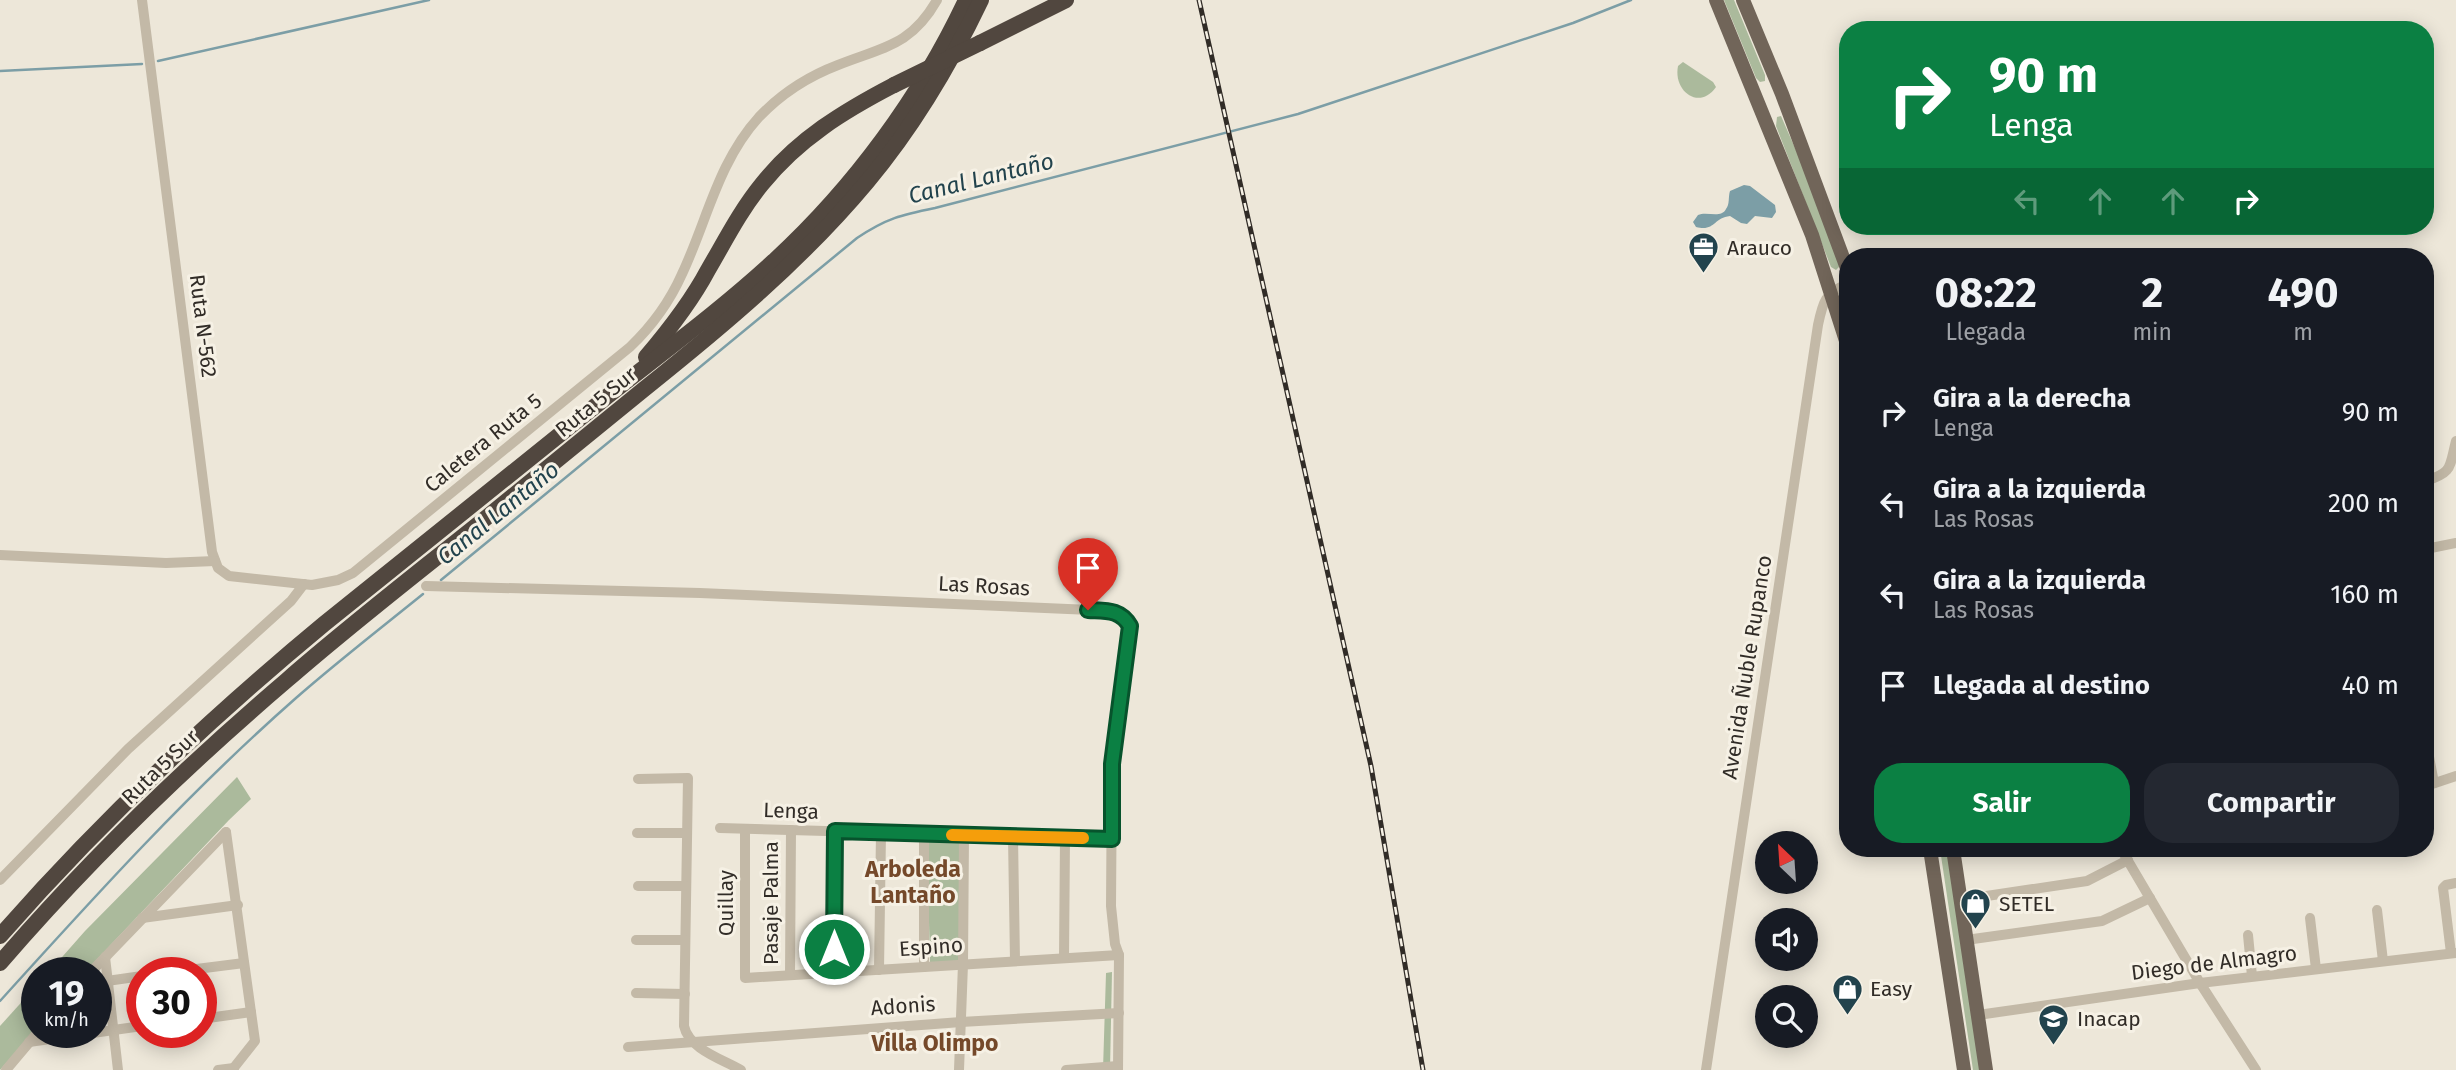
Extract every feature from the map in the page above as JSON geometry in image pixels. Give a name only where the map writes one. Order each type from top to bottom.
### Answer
[{"type":"highway","name":"Ruta 5 Sur","points":[[0,936],[98,831],[224,710],[324,624],[752,280],[822,212],[863,165],[931,65],[966,0]]},
{"type":"highway","name":"Ruta 5 Sur","points":[[0,963],[111,844],[240,721],[344,632],[682,359],[809,247],[867,182],[912,122],[952,57],[981,0]]},
{"type":"highway","points":[[619,387],[686,307],[738,216],[774,170],[801,143],[827,123],[894,85],[1066,0]]},
{"type":"main road","points":[[1716,0],[1812,235],[1839,315]]},
{"type":"main road","points":[[1743,0],[1782,94],[1839,248]]},
{"type":"main road","points":[[1758,103],[1782,94]]},
{"type":"main road","points":[[1931,857],[1964,1070]]},
{"type":"main road","points":[[1954,857],[1986,1070]]},
{"type":"street","name":"Ruta N-562","points":[[142,0],[215,561]]},
{"type":"street","name":"Caletera Ruta 5","points":[[304,584],[329,583],[353,573],[630,347],[658,316],[674,290],[689,260],[723,173],[741,141],[759,117],[788,92],[815,75],[903,40],[923,21],[937,0]]},
{"type":"street","points":[[1832,290],[1839,287]]},
{"type":"street","name":"Avenida Ñuble Rupanco","points":[[1706,1070],[1818,325],[1822,307],[1832,290]]},
{"type":"street","points":[[2434,478],[2445,475],[2455,446]]},
{"type":"street","points":[[2434,547],[2456,542]]},
{"type":"street","points":[[0,555],[166,563],[215,561],[221,572],[235,578],[304,584]]},
{"type":"street","points":[[0,880],[136,742],[291,601],[304,584]]},
{"type":"street","name":"Las Rosas","points":[[426,586],[700,593],[1114,611],[1124,617],[1130,626],[1112,764],[1112,925],[1119,955],[1118,1068]]},
{"type":"street","points":[[2434,783],[2456,776]]},
{"type":"street","points":[[638,779],[688,778],[684,1026],[691,1041],[741,1070]]},
{"type":"street","name":"Lenga","points":[[720,828],[1112,839]]},
{"type":"street","name":"Quillay","points":[[745,829],[746,978]]},
{"type":"street","name":"Pasaje Palma","points":[[790,975],[791,830]]},
{"type":"street","points":[[834,973],[835,831]]},
{"type":"street","points":[[104,957],[226,832],[255,1041],[233,1069],[218,1070]]},
{"type":"street","points":[[637,832],[687,833]]},
{"type":"street","points":[[879,970],[881,833]]},
{"type":"street","points":[[924,834],[924,967]]},
{"type":"street","points":[[959,1070],[964,835]]},
{"type":"street","points":[[1013,837],[1015,961]]},
{"type":"street","points":[[1063,958],[1065,838]]},
{"type":"street","points":[[2126,857],[2200,983],[2256,1070]]},
{"type":"street","points":[[1960,900],[2091,880],[2128,860]]},
{"type":"street","points":[[2450,885],[2454,953]]},
{"type":"street","points":[[638,886],[686,886]]},
{"type":"street","points":[[1966,940],[2102,920],[2150,898]]},
{"type":"street","points":[[142,918],[238,905]]},
{"type":"street","points":[[2377,909],[2383,961]]},
{"type":"street","points":[[2310,918],[2316,969]]},
{"type":"street","points":[[2248,935],[2252,976]]},
{"type":"street","points":[[636,940],[685,940]]},
{"type":"street","name":"Diego de Almagro","points":[[1978,1015],[2252,976],[2454,953]]},
{"type":"street","name":"Espino","points":[[746,978],[1119,955]]},
{"type":"street","points":[[217,966],[244,962]]},
{"type":"street","points":[[636,993],[685,994]]},
{"type":"street","points":[[217,1016],[251,1012]]},
{"type":"street","name":"Adonis","points":[[628,1047],[1119,1013]]},
{"type":"street","points":[[112,1016],[118,1070]]},
{"type":"street","points":[[114,1030],[126,1028]]},
{"type":"street","points":[[6,1070],[24,1048]]},
{"type":"street","points":[[1066,1070],[1118,1068]]},
{"type":"green space","points":[[1724,0],[1734,0],[1765,75],[1765,81],[1760,82],[1756,78]]},
{"type":"green space","points":[[1683,62],[1713,82],[1716,87],[1702,97],[1689,95],[1679,83],[1678,66]]},
{"type":"green space","points":[[1781,116],[1812,187],[1839,263],[1836,270],[1831,267],[1776,126],[1777,117]]},
{"type":"green space","points":[[237,777],[251,799],[99,957],[62,957]]},
{"type":"green space","points":[[927,842],[960,842],[961,961],[930,963]]},
{"type":"green space","points":[[1941,857],[1949,857],[1982,1070],[1973,1070]]},
{"type":"green space","points":[[1112,972],[1110,1070],[1103,1070],[1106,973]]},
{"type":"green space","points":[[21,1003],[21,1046],[0,1070],[0,1026]]},
{"type":"water","points":[[1744,185],[1750,186],[1775,205],[1776,212],[1772,218],[1755,216],[1747,224],[1730,216],[1707,228],[1696,227],[1693,222],[1698,215],[1721,214],[1728,205],[1730,191]]},
{"type":"waterway","points":[[158,61],[429,0]]},
{"type":"waterway","name":"Canal Lantaño","points":[[441,580],[857,238],[877,226],[903,215],[1298,114],[1573,23],[1631,0]]},
{"type":"waterway","points":[[0,71],[142,64]]},
{"type":"waterway","name":"Canal Lantaño","points":[[0,1001],[107,884],[218,770],[312,685],[423,594]]},
{"type":"railway","points":[[1199,0],[1371,766],[1423,1070]]},
{"type":"slow traffic","points":[[952,835],[1083,838]]},
{"type":"place","name":"Arauco","points":[[1704,275]]},
{"type":"place","name":"SETEL","points":[[1976,931]]},
{"type":"place","name":"Easy","points":[[1847,1016]]},
{"type":"place","name":"Inacap","points":[[2054,1046]]},
{"type":"district","name":"Arboleda Lantaño","points":[[913,882]]},
{"type":"district","name":"Villa Olimpo","points":[[935,1043]]},
{"type":"route","points":[[834,949],[835,831],[1112,839],[1112,764],[1130,626],[1124,617],[1114,611],[1088,610]]}]
